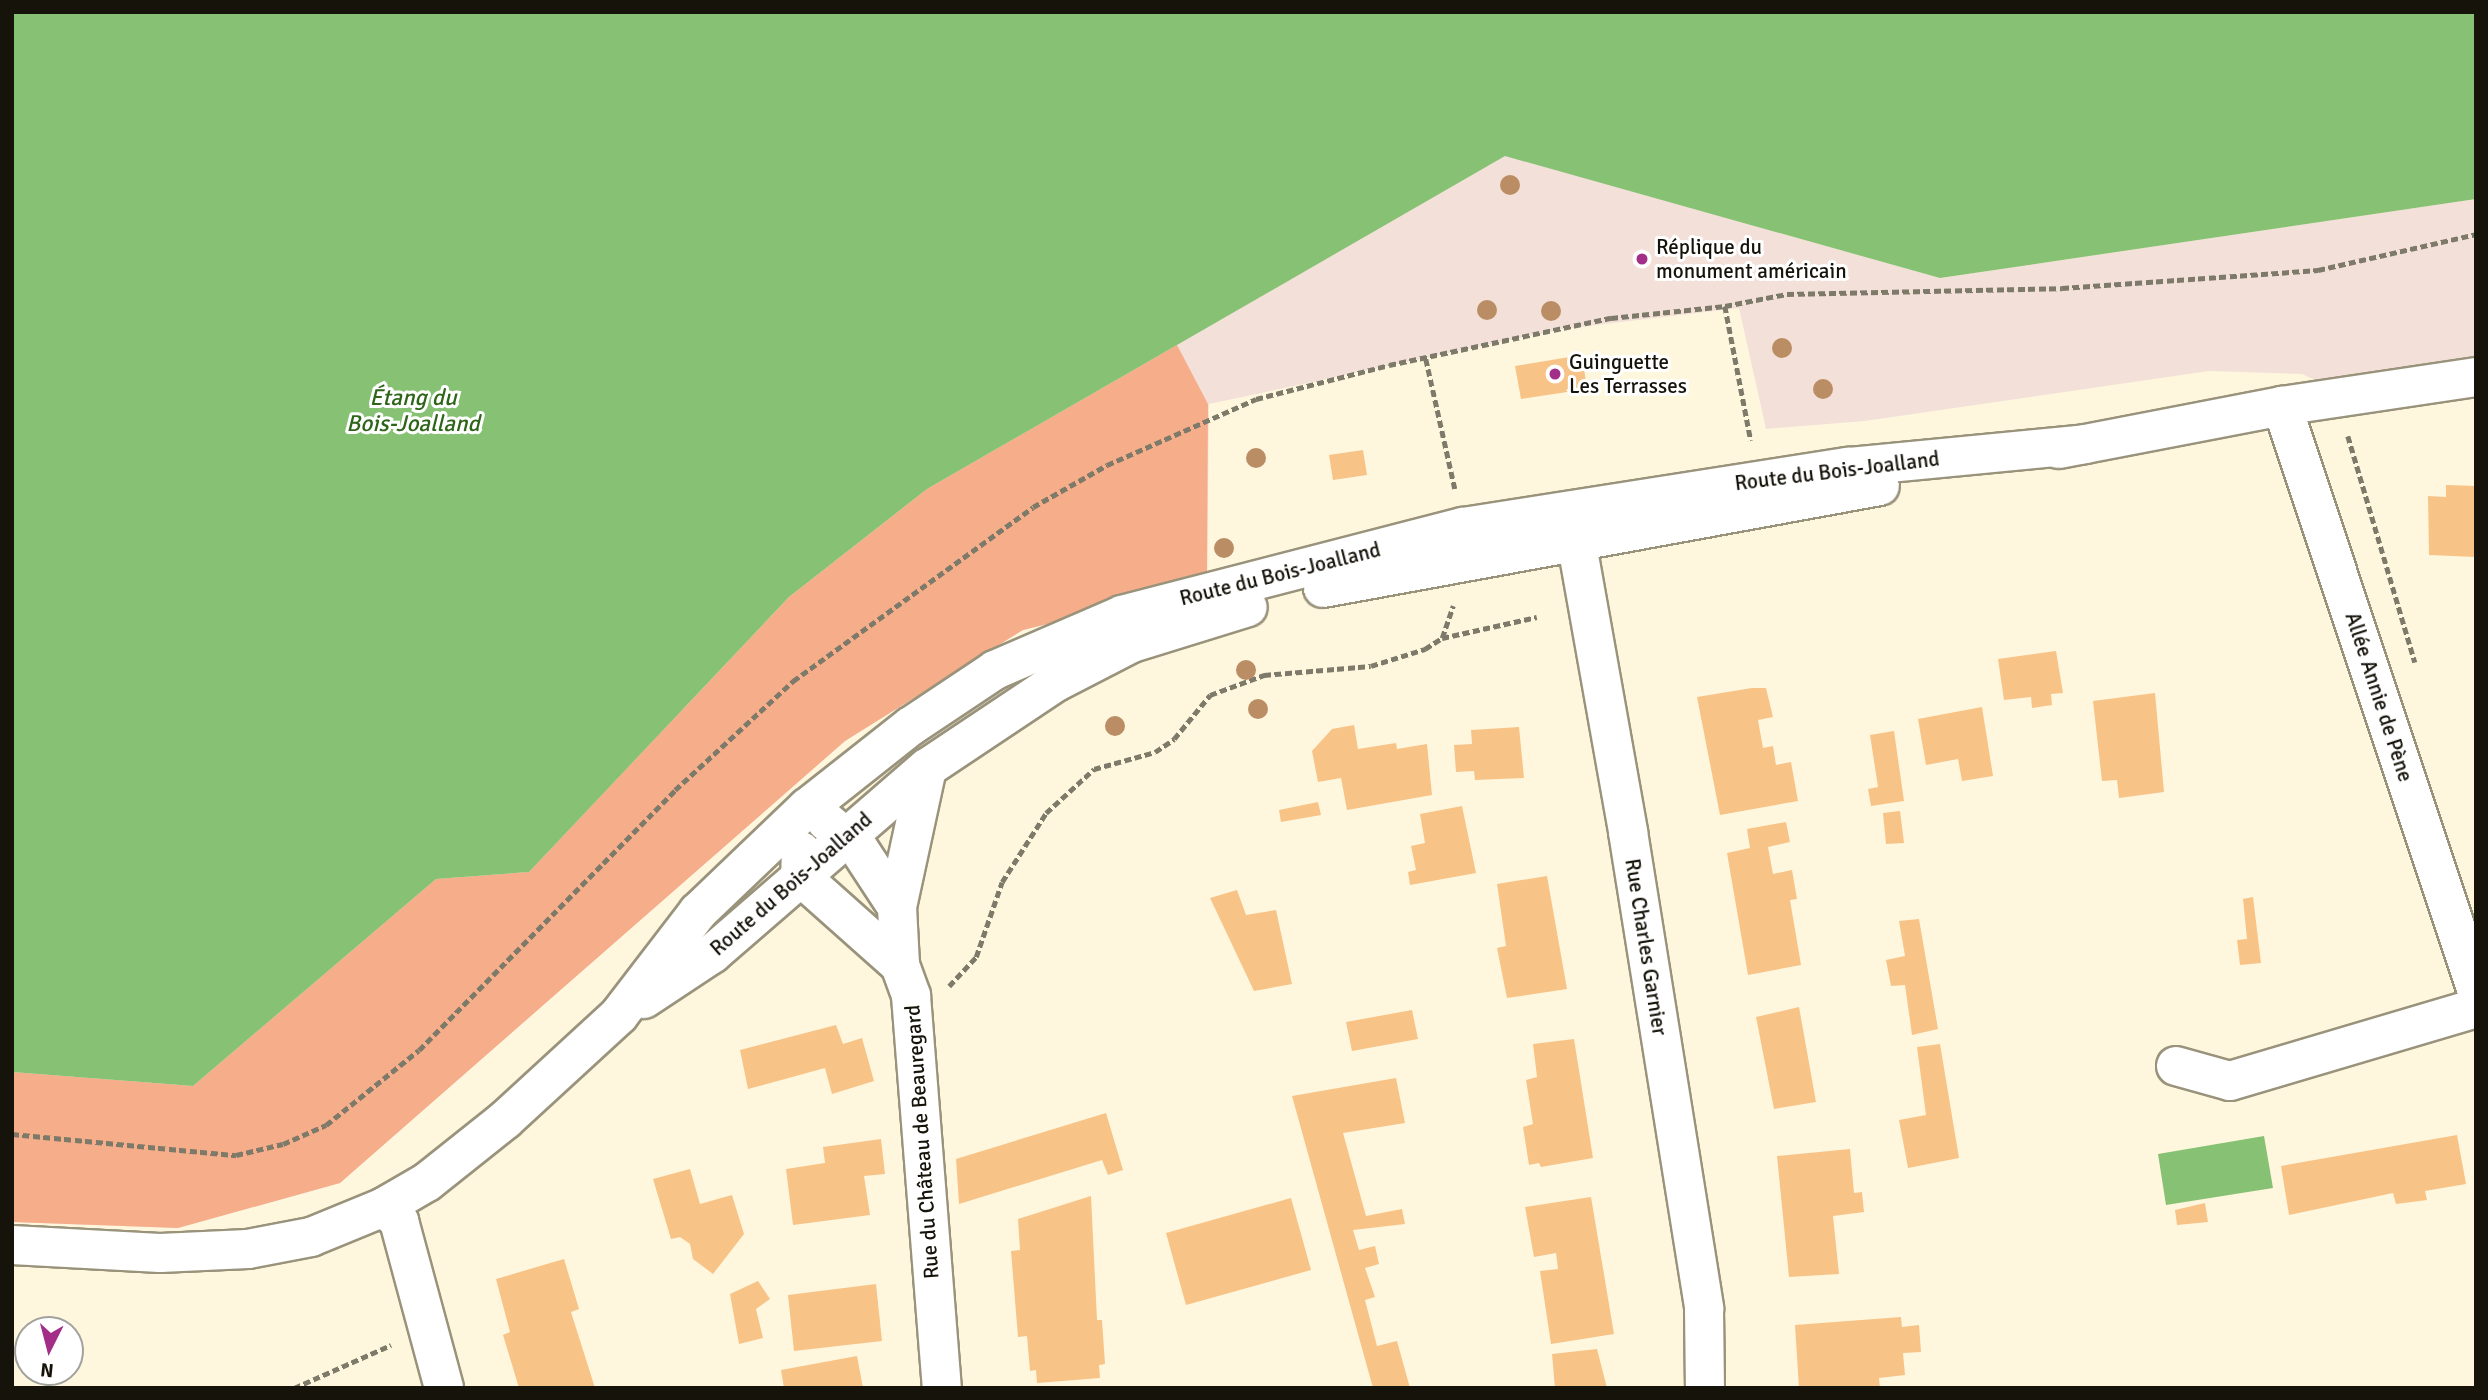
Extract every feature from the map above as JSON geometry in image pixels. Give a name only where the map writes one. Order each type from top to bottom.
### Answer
[{"type":"street","name":"Route du Bois-Joalland","points":[[619,1016],[698,912],[827,822],[881,775],[911,726],[995,670],[1122,615],[1463,527],[1574,525],[1763,510],[2283,406],[2476,377]]},
{"type":"street","name":"Allée Annie de Pène","points":[[2283,406],[2476,988]]},
{"type":"street","name":"Route du Bois-Joalland","points":[[827,822],[927,768],[1056,682],[1132,643],[1290,594],[1468,558],[1574,525],[1675,505],[1723,486],[1848,467],[2085,444]]},
{"type":"street","name":"Rue Charles Garnier","points":[[1574,525],[1703,1309],[1705,1388]]},
{"type":"street","name":"Rue du Château de Beauregard","points":[[927,768],[897,907],[900,965],[911,996],[942,1388]]},
{"type":"street","points":[[897,907],[827,822],[801,844],[800,876],[900,965]]},
{"type":"street","name":"Route du Bois-Joalland","points":[[12,1245],[160,1253],[248,1249],[311,1237],[384,1207],[427,1182],[505,1120],[619,1016],[712,954],[800,876]]},
{"type":"street","points":[[2176,1066],[2230,1081],[2476,1008]]},
{"type":"street","points":[[384,1207],[399,1221],[430,1327],[444,1388]]},
{"type":"path","points":[[1725,306],[1754,456]]},
{"type":"path","points":[[1426,359],[1456,493]]},
{"type":"path","points":[[2337,397],[2418,675]]},
{"type":"path","points":[[939,991],[954,983],[976,957],[1002,882],[1046,813],[1094,769],[1155,752],[1174,740],[1210,695],[1264,675],[1371,666],[1426,649],[1442,638],[1537,617]]},
{"type":"path","points":[[294,1388],[430,1327]]},
{"type":"shaded area","points":[[1505,155],[1940,278],[2476,199],[2476,374],[2334,389],[2302,374],[2209,371],[1865,421],[1766,429],[1739,308],[1563,329],[1209,404],[1207,585],[1023,630],[845,741],[340,1183],[178,1228],[12,1222],[12,1072],[193,1086],[436,879],[529,872],[661,729],[927,489]]},
{"type":"shaded area","points":[[1177,345],[1208,404],[1207,585],[1023,630],[845,741],[340,1183],[178,1228],[12,1222],[12,1072],[193,1086],[436,879],[529,872],[789,597],[927,489]]},
{"type":"water","name":"Étang du Bois-Joalland","points":[[12,12],[2476,12],[2476,199],[1940,278],[1505,156],[927,489],[789,597],[529,872],[436,879],[193,1086],[12,1072]]},
{"type":"water","points":[[2264,1136],[2273,1188],[2166,1205],[2158,1154]]},
{"type":"building","points":[[1582,355],[1587,389],[1521,399],[1515,366]]},
{"type":"building","points":[[1363,450],[1367,475],[1333,480],[1329,455]]},
{"type":"building","points":[[2446,485],[2476,486],[2476,557],[2429,555],[2428,496],[2446,497]]},
{"type":"building","points":[[2056,651],[2063,693],[2051,694],[2052,705],[2032,708],[2031,697],[2004,700],[1998,659]]},
{"type":"building","points":[[1766,688],[1773,717],[1758,720],[1763,748],[1773,746],[1776,765],[1791,762],[1798,801],[1720,815],[1697,697]]},
{"type":"building","points":[[2155,693],[2164,792],[2119,798],[2117,780],[2102,781],[2093,701]]},
{"type":"building","points":[[1982,707],[1993,776],[1962,781],[1958,759],[1926,765],[1918,719]]},
{"type":"building","points":[[1354,725],[1358,749],[1396,743],[1397,749],[1427,744],[1432,795],[1347,810],[1341,778],[1318,782],[1312,751],[1332,729]]},
{"type":"building","points":[[1519,727],[1524,778],[1475,780],[1474,771],[1456,772],[1454,745],[1472,744],[1471,730]]},
{"type":"building","points":[[1894,731],[1904,801],[1871,806],[1868,789],[1878,787],[1870,735]]},
{"type":"building","points":[[1318,802],[1321,815],[1281,822],[1279,810]]},
{"type":"building","points":[[1462,806],[1476,873],[1410,885],[1408,872],[1416,870],[1411,846],[1425,843],[1420,814]]},
{"type":"building","points":[[1900,811],[1904,843],[1886,844],[1883,813]]},
{"type":"building","points":[[1786,822],[1790,842],[1768,847],[1773,874],[1792,870],[1797,899],[1790,900],[1801,965],[1748,975],[1727,853],[1750,848],[1747,829]]},
{"type":"building","points":[[1547,876],[1567,989],[1507,998],[1497,948],[1506,946],[1497,884]]},
{"type":"building","points":[[1237,890],[1246,915],[1276,910],[1292,984],[1254,991],[1210,898]]},
{"type":"building","points":[[2253,897],[2261,963],[2240,965],[2237,940],[2247,939],[2243,899]]},
{"type":"building","points":[[1919,919],[1938,1029],[1912,1035],[1905,985],[1891,986],[1886,960],[1905,956],[1899,921]]},
{"type":"building","points":[[1799,1007],[1816,1102],[1774,1109],[1756,1017]]},
{"type":"building","points":[[1412,1010],[1418,1039],[1352,1051],[1346,1022]]},
{"type":"building","points":[[836,1025],[843,1044],[862,1038],[874,1081],[832,1094],[825,1068],[748,1089],[740,1050]]},
{"type":"building","points":[[1574,1039],[1593,1158],[1541,1167],[1539,1163],[1529,1165],[1523,1127],[1533,1124],[1526,1080],[1537,1077],[1533,1044]]},
{"type":"building","points":[[1940,1044],[1959,1158],[1908,1168],[1899,1120],[1926,1115],[1917,1047]]},
{"type":"building","points":[[1396,1078],[1405,1123],[1343,1133],[1366,1216],[1402,1209],[1405,1224],[1353,1230],[1359,1250],[1375,1246],[1379,1264],[1365,1268],[1375,1297],[1365,1300],[1377,1346],[1397,1341],[1410,1388],[1373,1388],[1292,1096]]},
{"type":"building","points":[[1106,1113],[1123,1170],[1108,1175],[1102,1160],[959,1204],[956,1159]]},
{"type":"building","points":[[2457,1135],[2466,1184],[2425,1191],[2427,1200],[2396,1204],[2393,1193],[2289,1215],[2281,1166]]},
{"type":"building","points":[[881,1139],[885,1174],[864,1176],[870,1215],[793,1225],[786,1169],[825,1163],[823,1147]]},
{"type":"building","points":[[1850,1149],[1854,1193],[1862,1192],[1864,1212],[1833,1216],[1839,1274],[1789,1277],[1777,1156]]},
{"type":"building","points":[[690,1169],[700,1204],[732,1195],[744,1234],[713,1274],[693,1259],[690,1244],[680,1237],[671,1239],[653,1179]]},
{"type":"building","points":[[1091,1196],[1097,1320],[1102,1320],[1105,1364],[1099,1365],[1100,1378],[1037,1383],[1036,1370],[1030,1371],[1027,1336],[1018,1337],[1011,1251],[1020,1250],[1018,1219]]},
{"type":"building","points":[[1591,1197],[1614,1334],[1551,1344],[1540,1271],[1558,1269],[1556,1253],[1534,1257],[1525,1207]]},
{"type":"building","points":[[1291,1198],[1311,1270],[1186,1305],[1166,1233]]},
{"type":"building","points":[[2205,1203],[2208,1222],[2177,1225],[2175,1210]]},
{"type":"building","points":[[564,1259],[579,1309],[571,1312],[595,1388],[519,1388],[503,1335],[510,1332],[496,1279]]},
{"type":"building","points":[[758,1281],[770,1299],[756,1309],[763,1338],[739,1344],[730,1294]]},
{"type":"building","points":[[876,1284],[882,1341],[794,1351],[788,1295]]},
{"type":"building","points":[[1901,1317],[1902,1327],[1919,1325],[1921,1352],[1903,1353],[1905,1375],[1879,1378],[1880,1388],[1799,1388],[1795,1325]]},
{"type":"building","points":[[1597,1349],[1607,1388],[1555,1388],[1552,1354]]},
{"type":"building","points":[[857,1356],[863,1388],[784,1388],[781,1370]]},
{"type":"place","name":"Réplique du monument américain","points":[[1642,259]]},
{"type":"place","name":"Guinguette Les Terrasses","points":[[1555,374]]}]
